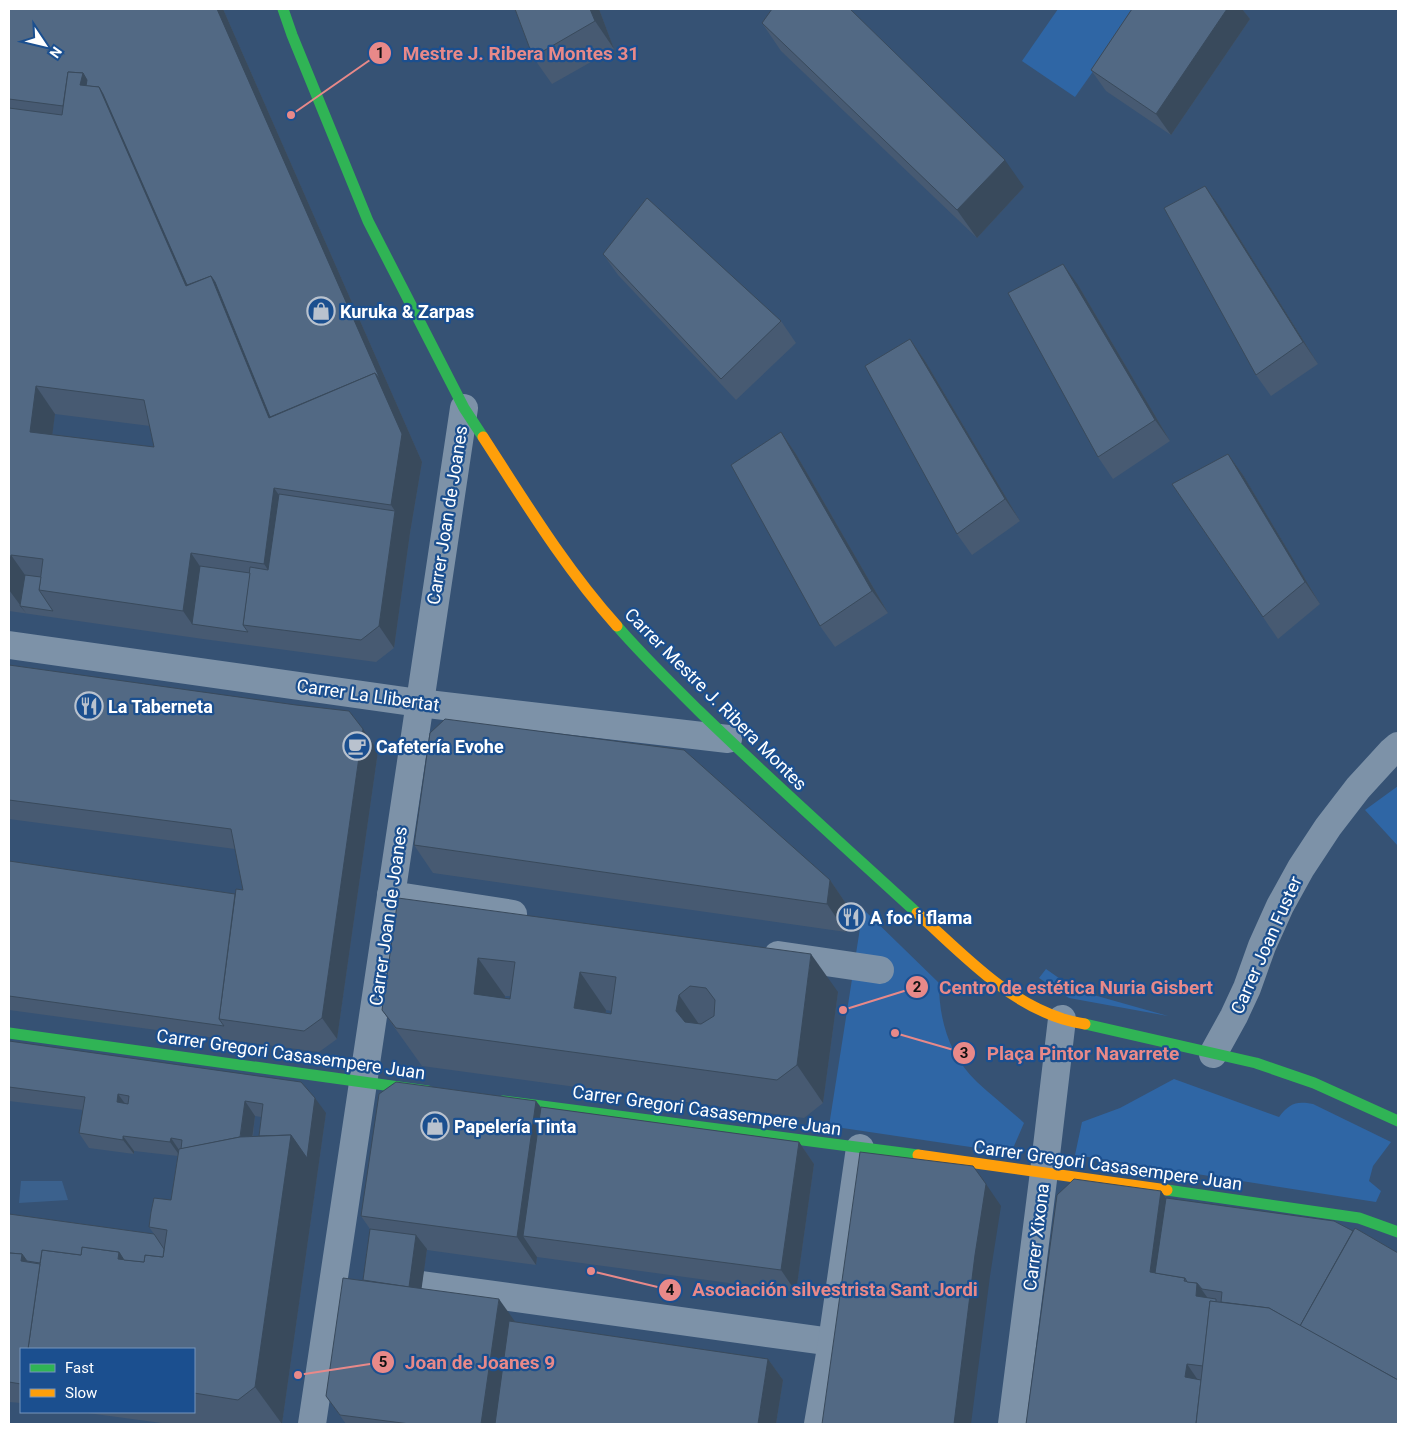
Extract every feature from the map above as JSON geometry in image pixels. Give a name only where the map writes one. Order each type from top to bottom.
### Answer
[{"type":"street","name":"Carrer Mestre J. Ribera Montes","points":[[283,9],[368,221],[464,408],[552,543],[608,616],[645,657],[810,816],[978,968],[1007,991],[1032,1006],[1062,1019],[1256,1063],[1314,1083],[1398,1121]]},
{"type":"street","name":"Carrer Joan de Joanes","points":[[312,1424],[464,408]]},
{"type":"street","name":"Carrer La Llibertat","points":[[9,645],[419,703],[728,739]]},
{"type":"street","name":"Carrer Joan Fuster","points":[[1213,1054],[1234,1016],[1280,906],[1301,868],[1328,826],[1358,788],[1398,746]]},
{"type":"street","points":[[391,895],[539,918]]},
{"type":"street","points":[[756,951],[880,970]]},
{"type":"street","name":"Carrer Xixona","points":[[1012,1424],[1062,1019]]},
{"type":"street","name":"Carrer Gregori Casasempere Juan","points":[[9,1033],[436,1092]]},
{"type":"street","name":"Carrer Gregori Casasempere Juan","points":[[496,1100],[1044,1172],[1359,1218],[1398,1232]]},
{"type":"street","points":[[818,1424],[832,1342],[860,1148]]},
{"type":"street","points":[[422,1285],[832,1342]]},
{"type":"shaded area","points":[[1058,9],[1137,9],[1075,97],[1022,61]]},
{"type":"shaded area","points":[[1398,786],[1398,846],[1365,810]]},
{"type":"shaded area","points":[[863,909],[939,983],[939,997],[944,1023],[959,1060],[977,1082],[1024,1123],[1011,1153],[829,1126]]},
{"type":"shaded area","points":[[1046,969],[1076,990],[1168,1016],[1069,998],[1039,978]]},
{"type":"shaded area","points":[[1174,1079],[1279,1117],[1294,1104],[1313,1104],[1391,1142],[1373,1166],[1369,1181],[1381,1191],[1376,1202],[1075,1155],[1082,1122],[1120,1108]]},
{"type":"shaded area","points":[[21,1181],[62,1181],[68,1200],[19,1203]]},
{"type":"building","points":[[9,9],[217,9],[380,379],[375,373],[270,417],[215,282],[211,276],[187,285],[99,87],[86,86],[87,80],[83,73],[68,72],[63,106],[9,99]]},
{"type":"building","points":[[515,9],[590,9],[595,21],[533,57]]},
{"type":"building","points":[[772,9],[850,9],[1005,160],[957,210],[762,23]]},
{"type":"building","points":[[1132,9],[1227,9],[1156,114],[1091,70]]},
{"type":"building","points":[[68,72],[83,73],[80,85],[99,87],[186,286],[211,276],[269,418],[375,373],[402,434],[391,505],[274,488],[264,564],[191,553],[183,611],[39,590],[43,559],[11,555],[9,567],[9,108],[62,115]],"holes":[[[36,386],[144,400],[154,447],[30,432]]]},
{"type":"building","points":[[1205,186],[1303,342],[1256,375],[1164,208]]},
{"type":"building","points":[[647,198],[781,321],[721,379],[603,254]]},
{"type":"building","points":[[1063,264],[1155,420],[1098,457],[1008,293]]},
{"type":"building","points":[[910,339],[1005,499],[957,534],[865,366]]},
{"type":"building","points":[[781,432],[872,591],[820,626],[731,465]]},
{"type":"building","points":[[1228,454],[1305,582],[1263,617],[1172,484]]},
{"type":"building","points":[[279,494],[395,511],[379,626],[361,640],[243,625],[250,567],[268,570]]},
{"type":"building","points":[[200,566],[250,573],[243,625],[248,632],[192,624]]},
{"type":"building","points":[[25,575],[41,577],[39,590],[53,611],[20,606]]},
{"type":"building","points":[[9,665],[349,711],[363,729],[322,1018],[304,1031],[219,1019],[236,889],[243,890],[231,829],[9,800]]},
{"type":"building","points":[[445,719],[684,750],[830,880],[827,904],[414,845],[430,733]]},
{"type":"building","points":[[9,861],[235,894],[219,1019],[224,1026],[9,996]]},
{"type":"building","points":[[398,898],[811,954],[797,1065],[777,1080],[396,1028],[382,1010]],"holes":[[[478,958],[515,962],[510,999],[474,994]],[[580,972],[616,977],[611,1014],[574,1008]],[[690,986],[706,988],[715,1000],[714,1016],[701,1024],[685,1022],[676,1011],[679,995]]]},
{"type":"building","points":[[9,1041],[301,1082],[315,1098],[307,1158],[291,1135],[259,1136],[263,1104],[245,1101],[240,1137],[181,1149],[182,1140],[171,1138],[170,1142],[123,1136],[123,1140],[79,1133],[85,1097],[9,1087]],"holes":[[[118,1094],[129,1096],[128,1104],[117,1102]]]},
{"type":"building","points":[[396,1082],[536,1101],[517,1237],[361,1216],[379,1094]]},
{"type":"building","points":[[541,1107],[799,1142],[781,1270],[523,1236]]},
{"type":"building","points":[[291,1135],[255,1387],[238,1400],[195,1393],[195,1348],[28,1348],[42,1250],[81,1255],[82,1247],[119,1252],[118,1259],[144,1262],[145,1255],[163,1257],[167,1230],[149,1227],[151,1212],[154,1198],[171,1200],[179,1149],[240,1137]]},
{"type":"building","points":[[860,1152],[973,1166],[986,1184],[975,1255],[954,1424],[822,1424]]},
{"type":"building","points":[[1074,1179],[1161,1191],[1150,1272],[1185,1278],[1184,1281],[1197,1283],[1196,1296],[1216,1299],[1216,1302],[1210,1301],[1203,1366],[1187,1364],[1185,1377],[1201,1380],[1196,1424],[1026,1424],[1057,1195]]},
{"type":"building","points":[[1166,1198],[1334,1221],[1353,1231],[1300,1326],[1269,1308],[1221,1302],[1222,1292],[1202,1289],[1197,1283],[1187,1282],[1185,1278],[1155,1273]]},
{"type":"building","points":[[9,1214],[154,1234],[164,1249],[163,1257],[145,1255],[144,1262],[124,1260],[119,1252],[82,1247],[81,1255],[42,1250],[40,1263],[27,1261],[22,1254],[9,1253]]},
{"type":"building","points":[[1355,1228],[1398,1253],[1398,1380],[1300,1326]]},
{"type":"building","points":[[370,1229],[416,1235],[409,1287],[363,1280]]},
{"type":"building","points":[[9,1253],[22,1254],[21,1261],[40,1264],[28,1348],[20,1348],[20,1384],[9,1382]]},
{"type":"building","points":[[343,1278],[499,1299],[481,1424],[410,1424],[340,1415],[326,1396]]},
{"type":"building","points":[[1210,1301],[1269,1308],[1398,1380],[1398,1424],[1196,1424]]},
{"type":"building","points":[[509,1321],[768,1359],[758,1424],[495,1424]]},
{"type":"traffic: fast","points":[[283,9],[368,221],[464,408],[483,437]]},
{"type":"traffic: fast","points":[[617,626],[657,669],[726,737],[917,913]]},
{"type":"traffic: fast","points":[[1085,1024],[1256,1063],[1314,1083],[1398,1121]]},
{"type":"traffic: fast","points":[[9,1033],[428,1091]]},
{"type":"traffic: fast","points":[[503,1101],[918,1155]]},
{"type":"traffic: fast","points":[[1167,1190],[1359,1218],[1398,1232]]},
{"type":"traffic: slow","points":[[483,437],[563,558],[617,626]]},
{"type":"traffic: slow","points":[[917,913],[967,959],[1003,988],[1042,1011],[1063,1019],[1085,1024]]},
{"type":"traffic: slow","points":[[918,1155],[1167,1190]]},
{"type":"place","name":"Mestre J. Ribera Montes 31","points":[[291,115]]},
{"type":"place","name":"Kuruka & Zarpas","points":[[321,311]]},
{"type":"place","name":"La Taberneta","points":[[89,706]]},
{"type":"place","name":"Cafetería Evohe","points":[[357,746]]},
{"type":"place","name":"A foc i flama","points":[[851,917]]},
{"type":"place","name":"Centro de estética Nuria Gisbert","points":[[843,1010]]},
{"type":"place","name":"Plaça Pintor Navarrete","points":[[895,1033]]},
{"type":"place","name":"Papelería Tinta","points":[[435,1126]]},
{"type":"place","name":"Asociación silvestrista Sant Jordi","points":[[591,1271]]},
{"type":"place","name":"Joan de Joanes 9","points":[[298,1375]]}]
